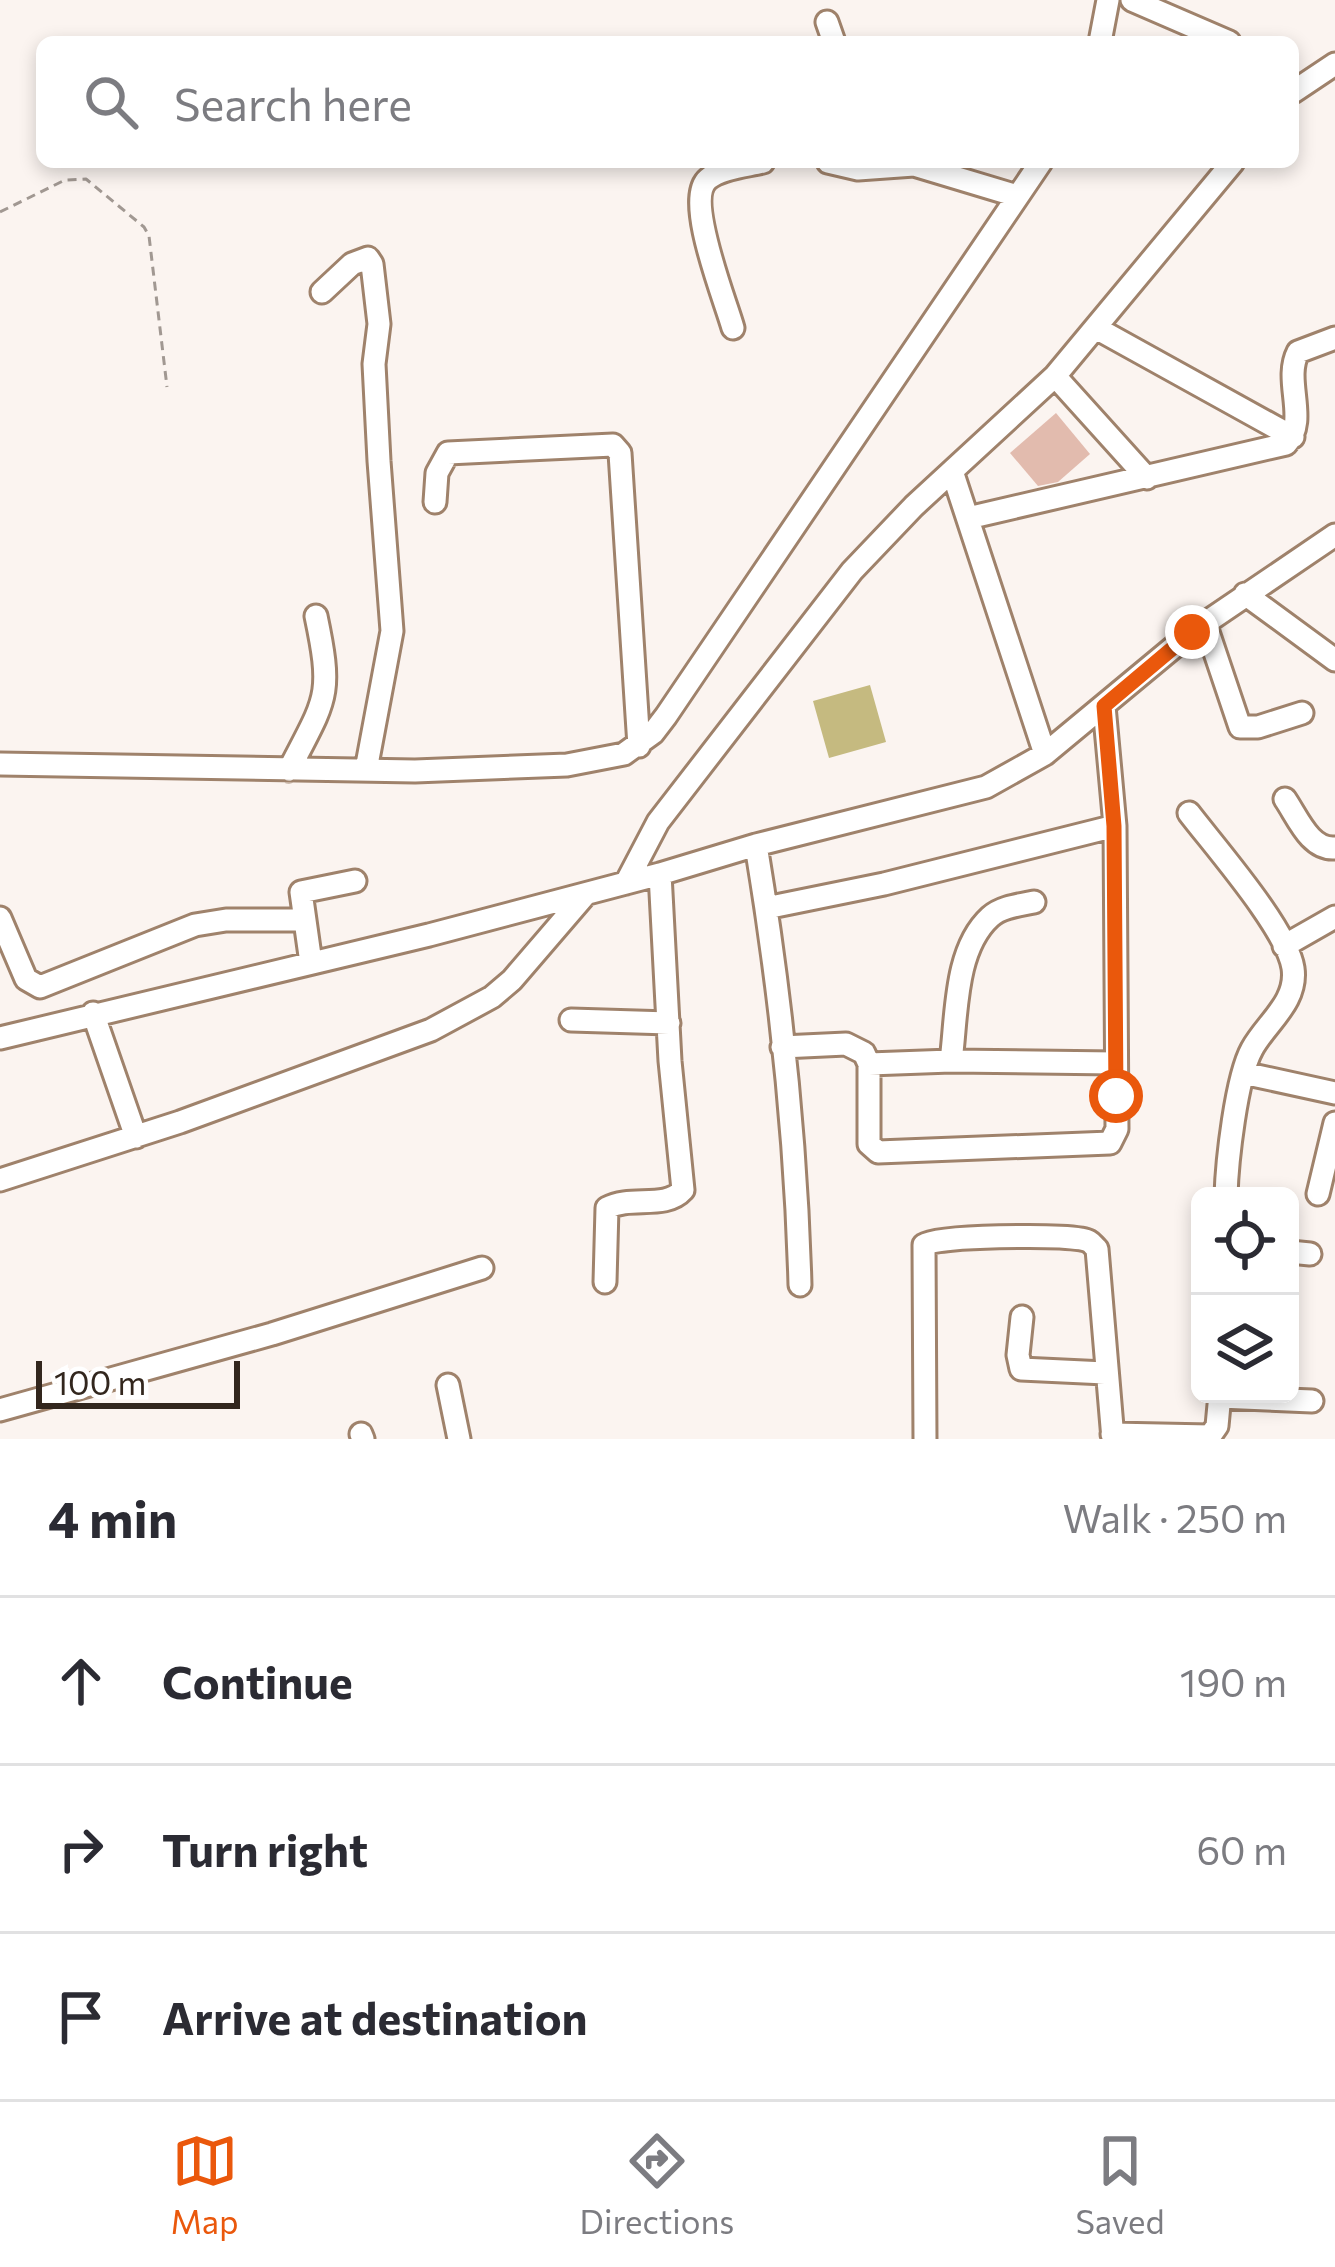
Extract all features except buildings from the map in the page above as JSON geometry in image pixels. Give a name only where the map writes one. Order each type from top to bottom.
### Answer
[{"type":"street","points":[[1101,36],[1108,0]]},
{"type":"street","points":[[1132,0],[1215,36]]},
{"type":"street","points":[[1299,80],[1335,64]]},
{"type":"street","points":[[734,328],[703,226],[699,192],[706,180],[740,168]]},
{"type":"street","points":[[918,168],[1018,196]]},
{"type":"street","points":[[0,764],[290,770],[567,765],[605,760],[638,746],[666,716],[1037,168]]},
{"type":"street","points":[[626,884],[658,822],[880,538],[1055,376],[1228,168]]},
{"type":"street","points":[[322,292],[358,260],[368,258],[372,264],[379,324],[374,364],[379,461],[392,631],[366,770]]},
{"type":"street","points":[[1096,328],[1293,437]]},
{"type":"street","points":[[968,518],[1270,451],[1293,437],[1293,362],[1298,352],[1335,338]]},
{"type":"street","points":[[1055,376],[1147,478]]},
{"type":"street","points":[[436,502],[437,473],[448,453],[613,446],[620,453],[638,746]]},
{"type":"street","points":[[952,471],[1045,754]]},
{"type":"street","points":[[0,1038],[626,884],[756,844],[963,795],[1016,773],[1045,754],[1205,623],[1335,535]]},
{"type":"street","points":[[1245,594],[1335,660]]},
{"type":"street","points":[[290,770],[325,700],[327,674],[316,616]]},
{"type":"street","points":[[1205,623],[1240,727],[1258,727],[1302,713]]},
{"type":"street","points":[[782,1047],[858,1047],[869,1064],[868,1144],[878,1153],[1111,1143],[1117,1129],[1114,826],[1104,706]]},
{"type":"street","points":[[1285,800],[1315,844],[1335,848]]},
{"type":"street","points":[[1190,813],[1284,946],[1294,971],[1288,998],[1252,1049],[1244,1073],[1227,1187]]},
{"type":"street","points":[[766,908],[884,884],[1114,826]]},
{"type":"street","points":[[756,844],[794,1165],[800,1286]]},
{"type":"street","points":[[605,1282],[608,1208],[622,1201],[670,1200],[683,1190],[660,874]]},
{"type":"street","points":[[311,963],[301,892],[355,881]]},
{"type":"street","points":[[0,1180],[346,1063],[466,1012],[512,980],[585,894]]},
{"type":"street","points":[[951,1060],[963,969],[971,946],[992,915],[1034,902]]},
{"type":"street","points":[[1284,946],[1335,917]]},
{"type":"street","points":[[0,918],[26,979],[40,987],[195,925],[303,920]]},
{"type":"street","points":[[93,1013],[136,1137]]},
{"type":"street","points":[[571,1020],[669,1023]]},
{"type":"street","points":[[869,1064],[951,1060],[1115,1063]]},
{"type":"street","points":[[1244,1073],[1335,1093]]},
{"type":"street","points":[[1318,1194],[1335,1123]]},
{"type":"street","points":[[925,1439],[923,1253],[927,1241],[1076,1238],[1091,1242],[1099,1258],[1113,1437],[1210,1436],[1217,1426],[1219,1403]]},
{"type":"street","points":[[0,1410],[272,1334],[482,1268]]},
{"type":"street","points":[[1022,1317],[1018,1355],[1022,1369],[1105,1373]]},
{"type":"street","points":[[448,1385],[460,1439]]},
{"type":"street","points":[[1299,1400],[1312,1401]]},
{"type":"path","points":[[0,212],[65,181],[86,179],[144,227],[149,236],[167,387]]},
{"type":"shaded area","points":[[870,685],[886,742],[829,758],[813,701]]},
{"type":"route","points":[[1116,1096],[1114,826],[1104,706],[1192,632]]}]
